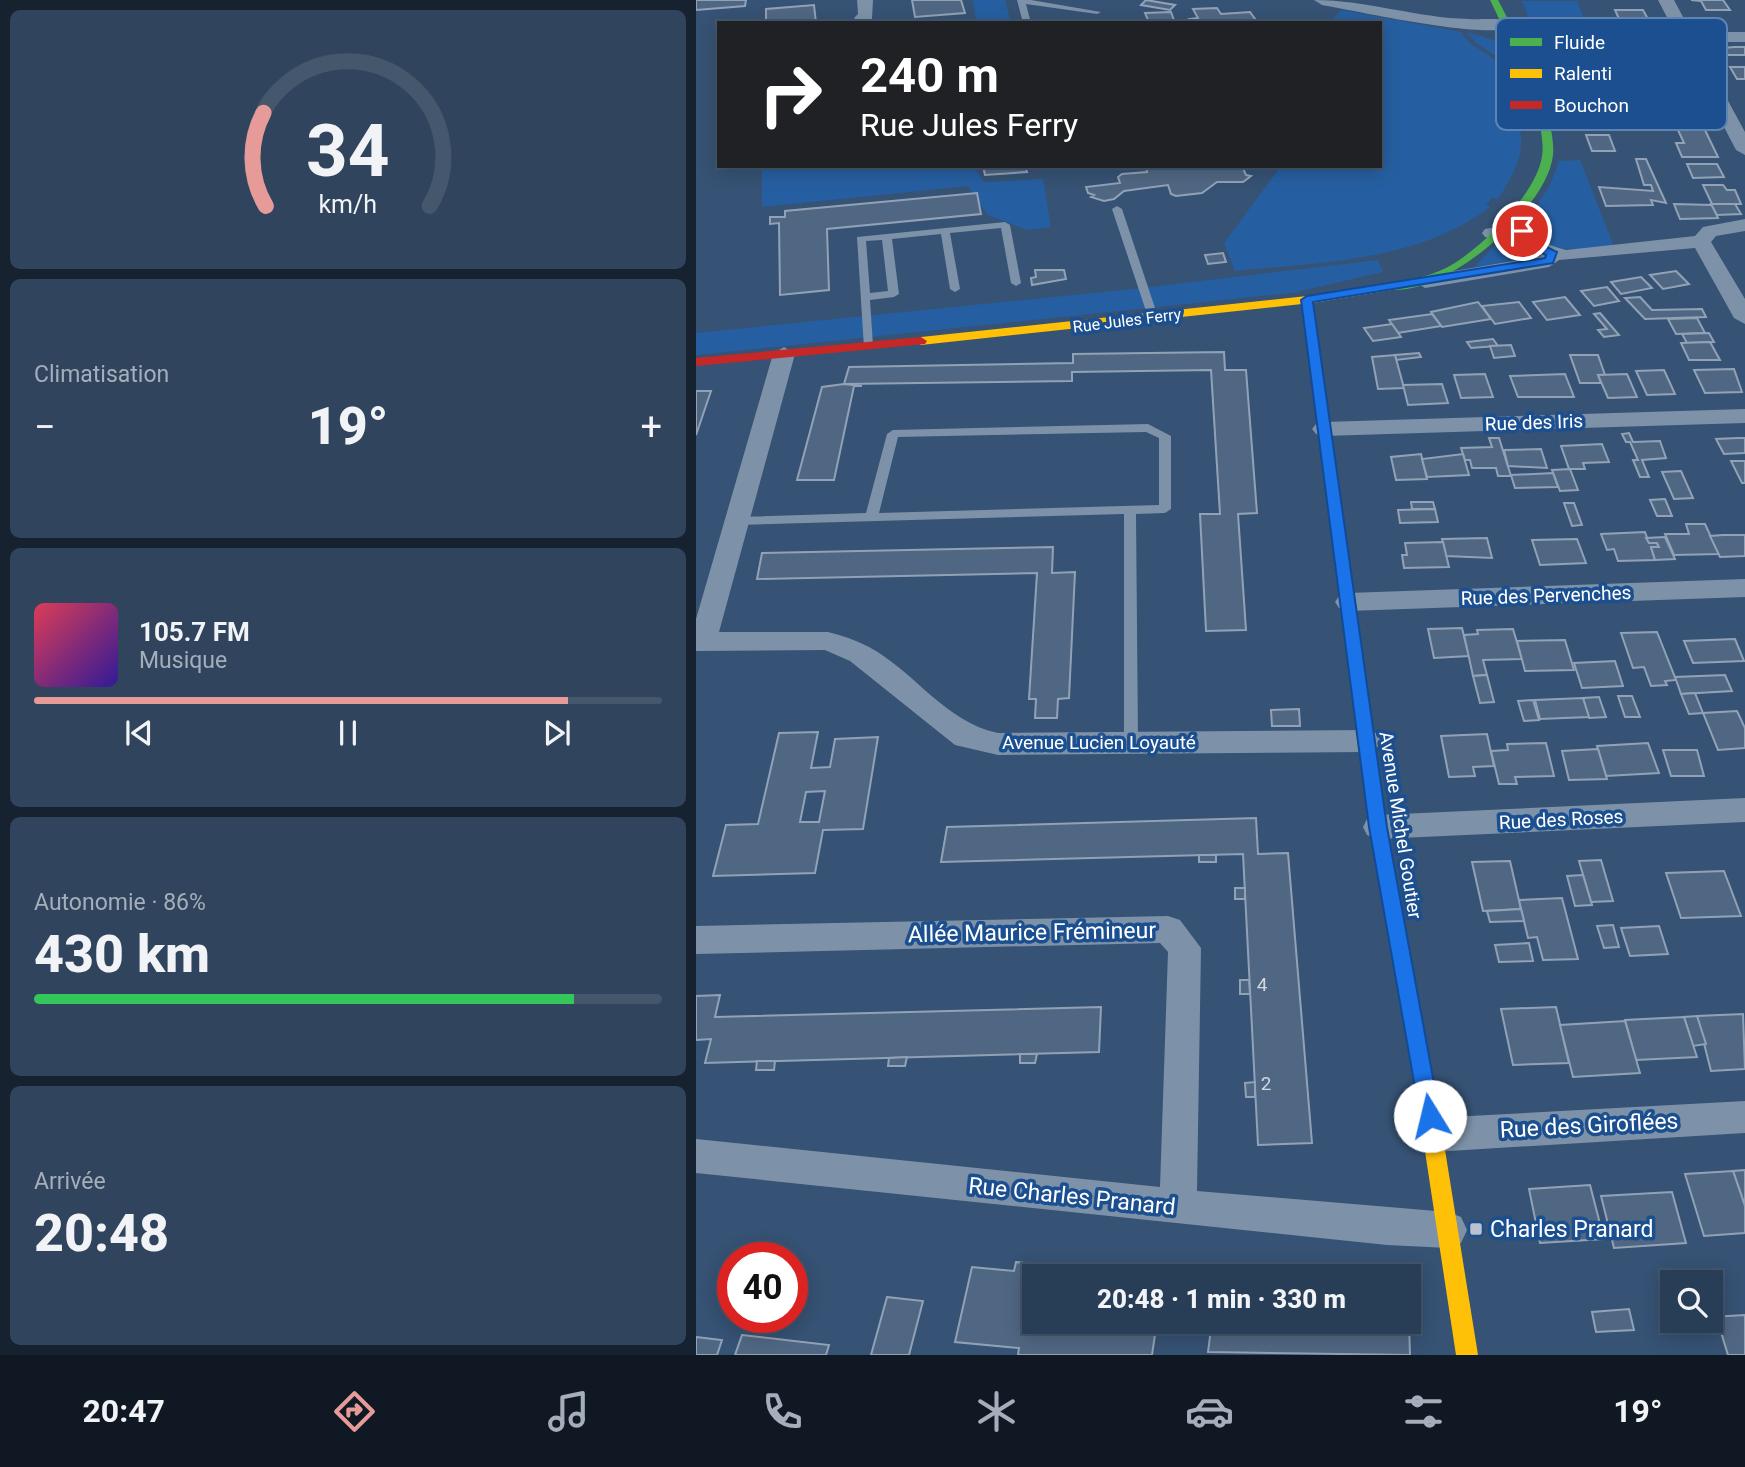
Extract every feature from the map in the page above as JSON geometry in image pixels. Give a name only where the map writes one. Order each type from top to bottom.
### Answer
[{"type":"street","points":[[862,18],[866,16],[865,0]]},
{"type":"street","points":[[1322,0],[1455,24],[1496,24]]},
{"type":"street","points":[[1494,0],[1505,18]]},
{"type":"street","points":[[1666,0],[1675,18]]},
{"type":"street","points":[[1727,117],[1744,150]]},
{"type":"street","points":[[1425,282],[1457,267],[1478,251],[1492,233],[1515,212],[1542,175],[1548,156],[1544,130]]},
{"type":"street","points":[[1515,212],[1526,235],[1524,240]]},
{"type":"street","name":"Rue Jules Ferry","points":[[696,362],[1307,300],[1549,261],[1559,255],[1701,241],[1710,232],[1744,225]]},
{"type":"street","points":[[1450,251],[1492,233],[1524,240],[1559,255]]},
{"type":"street","points":[[1701,241],[1744,318]]},
{"type":"street","points":[[1347,294],[1429,261]]},
{"type":"street","name":"Avenue Michel Goutier","points":[[1307,300],[1378,827],[1433,1135],[1467,1355]]},
{"type":"street","points":[[700,642],[784,354]]},
{"type":"street","name":"Rue des Iris","points":[[1324,429],[1744,416]]},
{"type":"street","name":"Rue des Pervenches","points":[[1348,602],[1744,588]]},
{"type":"street","name":"Avenue Lucien Loyauté","points":[[700,642],[803,640],[828,641],[843,646],[860,654],[965,737],[998,744],[1366,741]]},
{"type":"street","name":"Rue des Roses","points":[[1378,827],[1744,810]]},
{"type":"street","name":"Allée Maurice Frémineur","points":[[696,940],[1168,929],[1185,948],[1178,1207]]},
{"type":"street","name":"Rue des Giroflées","points":[[1433,1135],[1744,1117]]},
{"type":"street","name":"Rue Charles Pranard","points":[[696,1156],[1178,1207],[1387,1227],[1448,1230]]},
{"type":"lane","points":[[1027,21],[1022,0],[1097,12]]},
{"type":"lane","points":[[1117,209],[1153,317]]},
{"type":"lane","points":[[868,346],[861,239],[1005,225],[1016,283]]},
{"type":"lane","points":[[945,230],[955,289]]},
{"type":"lane","points":[[865,297],[894,294],[887,236]]},
{"type":"lane","points":[[737,521],[1165,509],[1165,436],[1148,428],[893,434],[872,516]]},
{"type":"lane","points":[[1130,510],[1131,742]]},
{"type":"shaded area","points":[[973,0],[1005,0],[1010,21],[976,21]]},
{"type":"shaded area","points":[[1522,1],[1577,1],[1584,18],[1529,18]]},
{"type":"shaded area","points":[[1342,10],[1461,32],[1470,43],[1496,61],[1496,130],[1520,130],[1518,162],[1498,199],[1492,198],[1486,205],[1490,207],[1462,225],[1432,239],[1368,256],[1235,271],[1224,243],[1280,168],[1382,168],[1382,21],[1322,21],[1331,20]]},
{"type":"shaded area","points":[[1467,32],[1496,41],[1496,56],[1476,43]]},
{"type":"shaded area","points":[[1580,160],[1614,245],[1577,249],[1551,246],[1532,233],[1527,221],[1550,185],[1559,161]]},
{"type":"shaded area","points":[[762,168],[974,168],[984,182],[1043,179],[1051,227],[1027,230],[988,215],[968,186],[762,207]]},
{"type":"shaded area","points":[[1500,240],[1508,240],[1531,254],[1527,259],[1474,267]]},
{"type":"shaded area","points":[[1378,260],[1383,272],[1292,293],[696,355],[696,333],[1133,289]]},
{"type":"building","points":[[696,0],[746,0],[745,6],[696,10]]},
{"type":"building","points":[[912,0],[961,0],[965,13],[915,17]]},
{"type":"building","points":[[1146,0],[1175,5],[1170,10],[1141,5]]},
{"type":"building","points":[[1691,0],[1723,0],[1730,10],[1706,10],[1701,1]]},
{"type":"building","points":[[814,5],[816,21],[766,21],[766,9]]},
{"type":"building","points":[[1217,8],[1221,14],[1250,12],[1257,21],[1190,21],[1189,19],[1198,18],[1193,9]]},
{"type":"building","points":[[1615,10],[1643,10],[1647,18],[1619,18]]},
{"type":"building","points":[[1171,12],[1174,21],[1131,21],[1148,20],[1145,13]]},
{"type":"building","points":[[1745,47],[1745,55],[1728,55],[1727,48]]},
{"type":"building","points":[[1730,67],[1745,67],[1745,79],[1737,79]]},
{"type":"building","points":[[1678,130],[1705,130],[1718,157],[1682,157],[1676,143],[1684,143]]},
{"type":"building","points":[[1586,135],[1609,135],[1615,151],[1592,151]]},
{"type":"building","points":[[1636,159],[1646,159],[1666,203],[1651,200],[1653,205],[1606,206],[1599,187],[1653,191],[1651,185],[1644,185]]},
{"type":"building","points":[[1687,164],[1717,164],[1724,177],[1693,178]]},
{"type":"building","points":[[983,168],[1026,168],[1027,172],[985,175]]},
{"type":"building","points":[[1146,168],[1243,168],[1246,175],[1251,176],[1243,182],[1217,182],[1202,193],[1176,196],[1171,194],[1168,185],[1124,191],[1114,199],[1104,201],[1091,197],[1094,195],[1088,193],[1086,187],[1120,183],[1118,177],[1122,174],[1147,172]]},
{"type":"building","points":[[1703,185],[1723,185],[1727,190],[1735,190],[1741,204],[1712,204]]},
{"type":"building","points":[[977,193],[981,214],[827,229],[829,290],[780,295],[779,223],[770,224],[770,217],[785,217],[785,211]]},
{"type":"building","points":[[1674,204],[1712,205],[1718,218],[1680,219]]},
{"type":"building","points":[[1711,204],[1735,204],[1741,214],[1717,215]]},
{"type":"building","points":[[1223,253],[1226,262],[1208,264],[1205,255]]},
{"type":"building","points":[[1035,270],[1064,270],[1066,279],[1032,285],[1031,278],[1036,277]]},
{"type":"building","points":[[1676,271],[1689,284],[1663,289],[1650,275]]},
{"type":"building","points":[[1641,277],[1652,288],[1621,294],[1611,282]]},
{"type":"building","points":[[1607,287],[1619,301],[1594,306],[1581,291]]},
{"type":"building","points":[[1565,297],[1580,315],[1547,320],[1533,302]]},
{"type":"building","points":[[1640,297],[1652,310],[1702,309],[1706,317],[1645,319],[1625,298]]},
{"type":"building","points":[[1478,302],[1491,319],[1442,327],[1431,312]]},
{"type":"building","points":[[1519,302],[1531,318],[1495,324],[1482,306]]},
{"type":"building","points":[[1600,313],[1619,335],[1604,337],[1598,330],[1607,329],[1594,314]]},
{"type":"building","points":[[1432,314],[1441,326],[1398,333],[1389,320]]},
{"type":"building","points":[[1697,318],[1705,333],[1676,334],[1668,319]]},
{"type":"building","points":[[1392,324],[1401,337],[1373,341],[1364,328]]},
{"type":"building","points":[[1709,333],[1714,342],[1687,343],[1682,334]]},
{"type":"building","points":[[1493,339],[1498,346],[1471,348],[1467,342]]},
{"type":"building","points":[[1710,342],[1720,360],[1689,360],[1681,343]]},
{"type":"building","points":[[1511,345],[1515,356],[1494,358],[1490,346]]},
{"type":"building","points":[[1224,352],[1225,370],[1246,370],[1257,513],[1238,514],[1246,630],[1206,631],[1200,514],[1220,514],[1211,370],[1072,372],[1072,381],[844,384],[849,367],[1073,363],[1073,354]]},
{"type":"building","points":[[1419,353],[1421,357],[1396,360],[1395,355]]},
{"type":"building","points":[[1395,355],[1404,388],[1378,389],[1372,357]]},
{"type":"building","points":[[1570,355],[1598,355],[1605,375],[1598,375],[1601,383],[1580,383]]},
{"type":"building","points":[[1734,369],[1742,392],[1705,393],[1694,370]]},
{"type":"building","points":[[1664,370],[1675,394],[1647,395],[1636,371]]},
{"type":"building","points":[[1485,374],[1493,397],[1461,398],[1454,375]]},
{"type":"building","points":[[1565,374],[1574,397],[1518,397],[1510,376]]},
{"type":"building","points":[[1627,374],[1637,397],[1608,398],[1598,375]]},
{"type":"building","points":[[844,384],[862,386],[854,386],[834,480],[797,480],[822,387]]},
{"type":"building","points":[[1442,384],[1448,403],[1408,405],[1403,385]]},
{"type":"building","points":[[696,391],[711,391],[696,435]]},
{"type":"building","points":[[1629,433],[1633,442],[1660,441],[1666,458],[1642,460],[1649,477],[1640,477],[1633,460],[1638,460],[1630,442],[1626,442],[1622,434]]},
{"type":"building","points":[[1489,438],[1499,438],[1511,476],[1498,476],[1496,468],[1472,468],[1470,460],[1465,460],[1461,448],[1492,447]]},
{"type":"building","points":[[1745,438],[1745,453],[1724,454],[1716,439]]},
{"type":"building","points":[[1602,444],[1609,462],[1583,463],[1585,469],[1569,469],[1561,446]]},
{"type":"building","points":[[1541,449],[1547,468],[1508,466],[1504,450]]},
{"type":"building","points":[[1421,454],[1427,479],[1396,480],[1391,457]]},
{"type":"building","points":[[1463,454],[1469,475],[1427,477],[1422,459]]},
{"type":"building","points":[[1731,461],[1745,461],[1745,483],[1742,483]]},
{"type":"building","points":[[1570,469],[1578,490],[1560,491],[1552,470]]},
{"type":"building","points":[[1681,471],[1693,498],[1674,499],[1662,472]]},
{"type":"building","points":[[1553,473],[1558,487],[1515,488],[1511,475]]},
{"type":"building","points":[[1665,499],[1672,516],[1657,516],[1650,500]]},
{"type":"building","points":[[1411,502],[1433,502],[1435,509],[1412,509]]},
{"type":"building","points":[[1564,503],[1574,503],[1582,525],[1572,526]]},
{"type":"building","points":[[1435,509],[1438,522],[1400,523],[1398,510]]},
{"type":"building","points":[[1686,524],[1705,524],[1719,554],[1674,555],[1665,534],[1689,534]]},
{"type":"building","points":[[1645,532],[1649,543],[1657,543],[1659,547],[1651,547],[1655,560],[1618,561],[1614,549],[1607,550],[1601,534]]},
{"type":"building","points":[[1745,535],[1745,556],[1720,557],[1710,536]]},
{"type":"building","points":[[1665,537],[1675,559],[1655,560],[1651,547],[1659,547],[1657,543],[1649,543],[1646,538]]},
{"type":"building","points":[[1487,538],[1492,558],[1446,556],[1442,539]]},
{"type":"building","points":[[1577,539],[1586,563],[1540,565],[1532,540]]},
{"type":"building","points":[[1443,542],[1449,567],[1404,568],[1402,555],[1407,555],[1405,543]]},
{"type":"building","points":[[1053,547],[1052,573],[1075,572],[1069,698],[1058,699],[1057,718],[1035,718],[1036,699],[1029,699],[1037,573],[757,579],[762,553]]},
{"type":"building","points":[[1462,628],[1469,656],[1434,658],[1428,629]]},
{"type":"building","points":[[1513,629],[1522,659],[1483,660],[1487,675],[1473,676],[1464,635],[1478,634],[1477,630]]},
{"type":"building","points":[[1657,632],[1676,680],[1665,681],[1667,685],[1651,686],[1644,667],[1633,668],[1621,633]]},
{"type":"building","points":[[1735,639],[1744,661],[1693,663],[1684,641]]},
{"type":"building","points":[[1565,640],[1574,670],[1525,671],[1517,641]]},
{"type":"building","points":[[1615,661],[1623,686],[1582,688],[1574,663]]},
{"type":"building","points":[[1487,675],[1494,702],[1480,703],[1473,676]]},
{"type":"building","points":[[1725,675],[1732,691],[1681,694],[1675,677]]},
{"type":"building","points":[[1695,693],[1703,713],[1689,714],[1681,694]]},
{"type":"building","points":[[1618,696],[1632,696],[1640,717],[1625,717]]},
{"type":"building","points":[[1599,697],[1606,717],[1589,718],[1583,698]]},
{"type":"building","points":[[1583,698],[1589,717],[1540,719],[1535,700]]},
{"type":"building","points":[[1533,700],[1539,720],[1524,721],[1518,701]]},
{"type":"building","points":[[1299,709],[1300,726],[1272,726],[1271,710]]},
{"type":"building","points":[[1737,711],[1745,728],[1745,748],[1718,750],[1703,713]]},
{"type":"building","points":[[818,732],[811,768],[830,767],[835,739],[878,737],[863,829],[823,830],[815,873],[713,876],[726,825],[758,824],[779,733]],"holes":[[[825,791],[819,822],[800,822],[806,792]]]},
{"type":"building","points":[[1487,734],[1494,766],[1473,767],[1475,776],[1449,777],[1441,736]]},
{"type":"building","points":[[1546,743],[1554,776],[1515,777],[1517,784],[1499,784],[1491,751],[1508,750],[1507,744]]},
{"type":"building","points":[[1648,743],[1659,773],[1606,776],[1597,746]]},
{"type":"building","points":[[1598,749],[1607,779],[1569,780],[1562,751]]},
{"type":"building","points":[[1663,750],[1697,750],[1704,776],[1671,776]]},
{"type":"building","points":[[1256,818],[1258,854],[1288,853],[1312,1143],[1258,1145],[1243,854],[941,862],[947,827]]},
{"type":"building","points":[[1199,855],[1216,855],[1216,862],[1199,862]]},
{"type":"building","points":[[1601,860],[1613,901],[1591,902],[1579,861]]},
{"type":"building","points":[[1510,861],[1521,909],[1483,911],[1472,862]]},
{"type":"building","points":[[1724,871],[1741,916],[1681,918],[1666,873]]},
{"type":"building","points":[[1583,875],[1592,905],[1575,906],[1567,876]]},
{"type":"building","points":[[1235,888],[1245,888],[1245,899],[1235,899]]},
{"type":"building","points":[[1562,898],[1578,959],[1543,960],[1537,937],[1528,938],[1519,900]]},
{"type":"building","points":[[1521,909],[1524,921],[1490,922],[1487,911]]},
{"type":"building","points":[[1613,925],[1619,947],[1604,948],[1597,926]]},
{"type":"building","points":[[1659,926],[1668,954],[1630,956],[1621,928]]},
{"type":"building","points":[[1529,943],[1533,961],[1499,962],[1495,945]]},
{"type":"building","points":[[1240,980],[1249,980],[1250,994],[1240,994]]},
{"type":"building","points":[[720,995],[715,1017],[1101,1007],[1099,1052],[705,1063],[711,1039],[696,1040],[696,996]]},
{"type":"building","points":[[1556,1007],[1569,1063],[1513,1065],[1501,1009]]},
{"type":"building","points":[[1743,1014],[1745,1069],[1711,1071],[1697,1016]]},
{"type":"building","points":[[1697,1016],[1706,1044],[1693,1046],[1684,1017]]},
{"type":"building","points":[[1684,1017],[1697,1057],[1636,1060],[1625,1020]]},
{"type":"building","points":[[1625,1021],[1640,1073],[1573,1077],[1560,1025]]},
{"type":"building","points":[[1020,1054],[1037,1054],[1035,1063],[1020,1063]]},
{"type":"building","points":[[907,1057],[905,1066],[888,1066],[889,1058]]},
{"type":"building","points":[[757,1061],[775,1061],[774,1070],[756,1070]]},
{"type":"building","points":[[1255,1082],[1255,1097],[1246,1097],[1245,1083]]},
{"type":"building","points":[[1745,1170],[1745,1206],[1733,1171]]},
{"type":"building","points":[[1733,1171],[1745,1206],[1745,1233],[1704,1236],[1685,1174]]},
{"type":"building","points":[[1590,1185],[1604,1239],[1540,1243],[1529,1189]]},
{"type":"building","points":[[1672,1192],[1686,1243],[1614,1248],[1601,1196]]},
{"type":"building","points":[[1016,1262],[1034,1264],[1022,1264],[1022,1334],[1155,1334],[1152,1355],[1018,1355],[1019,1348],[955,1342],[972,1267],[1014,1271]]},
{"type":"building","points":[[887,1297],[923,1301],[909,1355],[871,1355]]},
{"type":"building","points":[[1629,1309],[1634,1330],[1596,1332],[1592,1312]]},
{"type":"building","points":[[1745,1315],[1745,1355],[1728,1355],[1721,1333],[1723,1316]]},
{"type":"building","points":[[1210,1334],[1409,1334],[1410,1355],[1208,1352]]},
{"type":"building","points":[[742,1335],[829,1345],[826,1355],[735,1355]]},
{"type":"building","points":[[696,1337],[722,1340],[717,1355],[696,1355]]},
{"type":"traffic: fast","points":[[1494,0],[1503,18]]},
{"type":"traffic: fast","points":[[1394,287],[1432,278],[1454,268],[1495,234],[1524,201],[1544,168],[1548,155],[1545,130]]},
{"type":"traffic: fast","points":[[1354,648],[1378,827],[1431,1125]]},
{"type":"traffic: slow","points":[[921,341],[1307,300],[1394,287]]},
{"type":"traffic: slow","points":[[1307,300],[1354,648]]},
{"type":"traffic: slow","points":[[1431,1125],[1467,1355]]},
{"type":"traffic: jam","points":[[696,362],[921,341]]},
{"type":"place","name":"Charles Pranard","points":[[1476,1229]]},
{"type":"route","points":[[1430,1116],[1378,827],[1307,300],[1549,261],[1553,254],[1524,240],[1526,235],[1522,231]]}]
